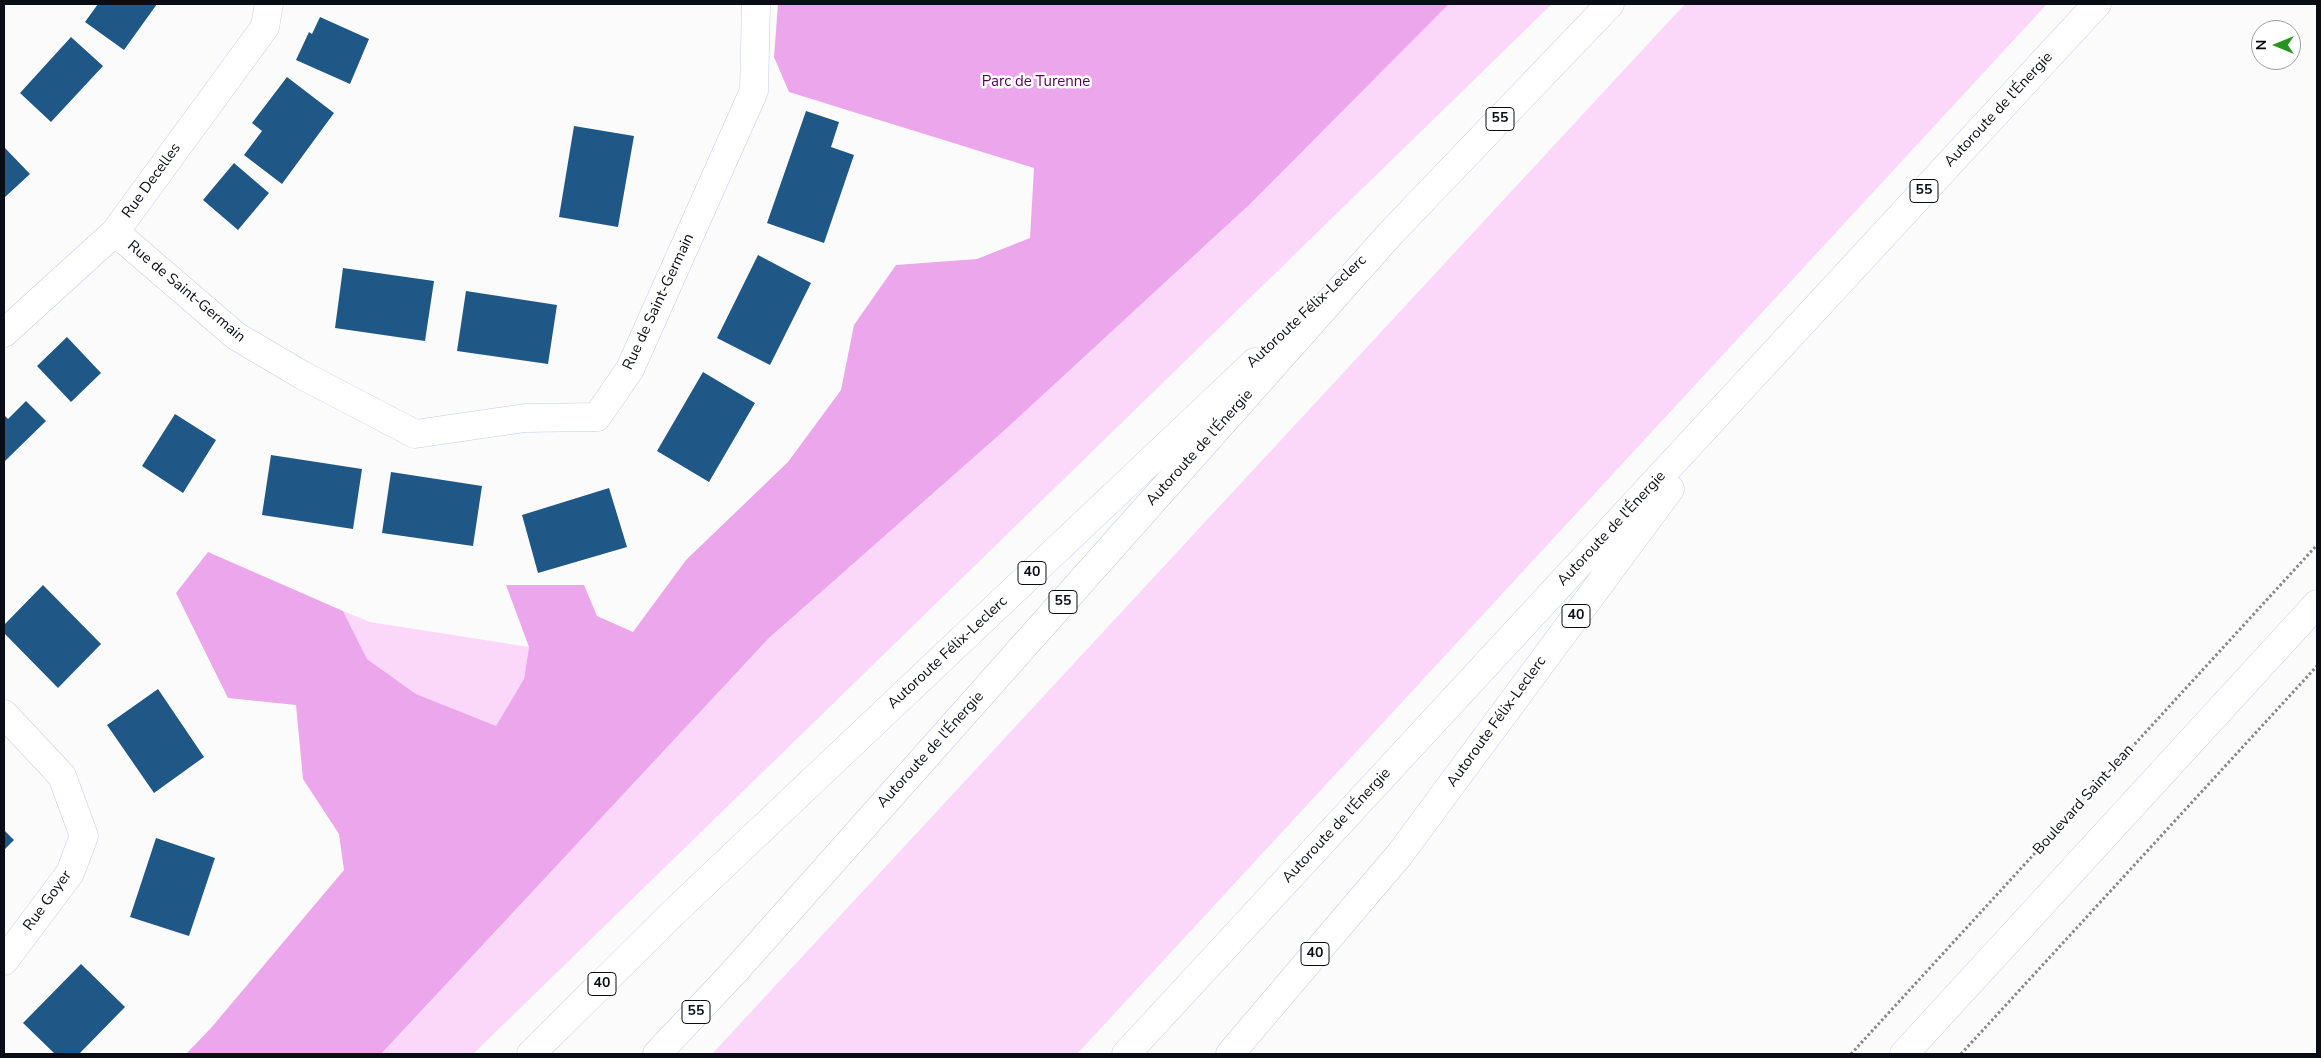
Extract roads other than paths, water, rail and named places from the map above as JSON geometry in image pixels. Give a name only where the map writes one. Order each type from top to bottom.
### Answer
[{"type":"main road","name":"Rue Decelles","points":[[4,333],[115,232],[265,27],[269,4]]},
{"type":"main road","name":"Rue de Saint-Germain","points":[[115,232],[236,336],[302,375],[415,434],[525,418],[597,417],[630,369],[754,91],[756,4]]},
{"type":"main road","name":"Autoroute de l'Énergie","points":[[657,1054],[749,955],[1390,234],[1610,4]]},
{"type":"main road","name":"Autoroute de l'Énergie","points":[[1126,1054],[2097,4]]},
{"type":"main road","name":"Autoroute Félix-Leclerc","points":[[531,1054],[673,913],[1390,234]]},
{"type":"main road","name":"Autoroute Félix-Leclerc","points":[[1230,1054],[1400,854],[1751,379]]},
{"type":"main road","points":[[1904,1054],[2317,604]]},
{"type":"main road","name":"Rue Goyer","points":[[4,714],[62,776],[84,836],[70,873],[4,961]]},
{"type":"park label","name":"Parc de Turenne","points":[[1036,82]]}]
